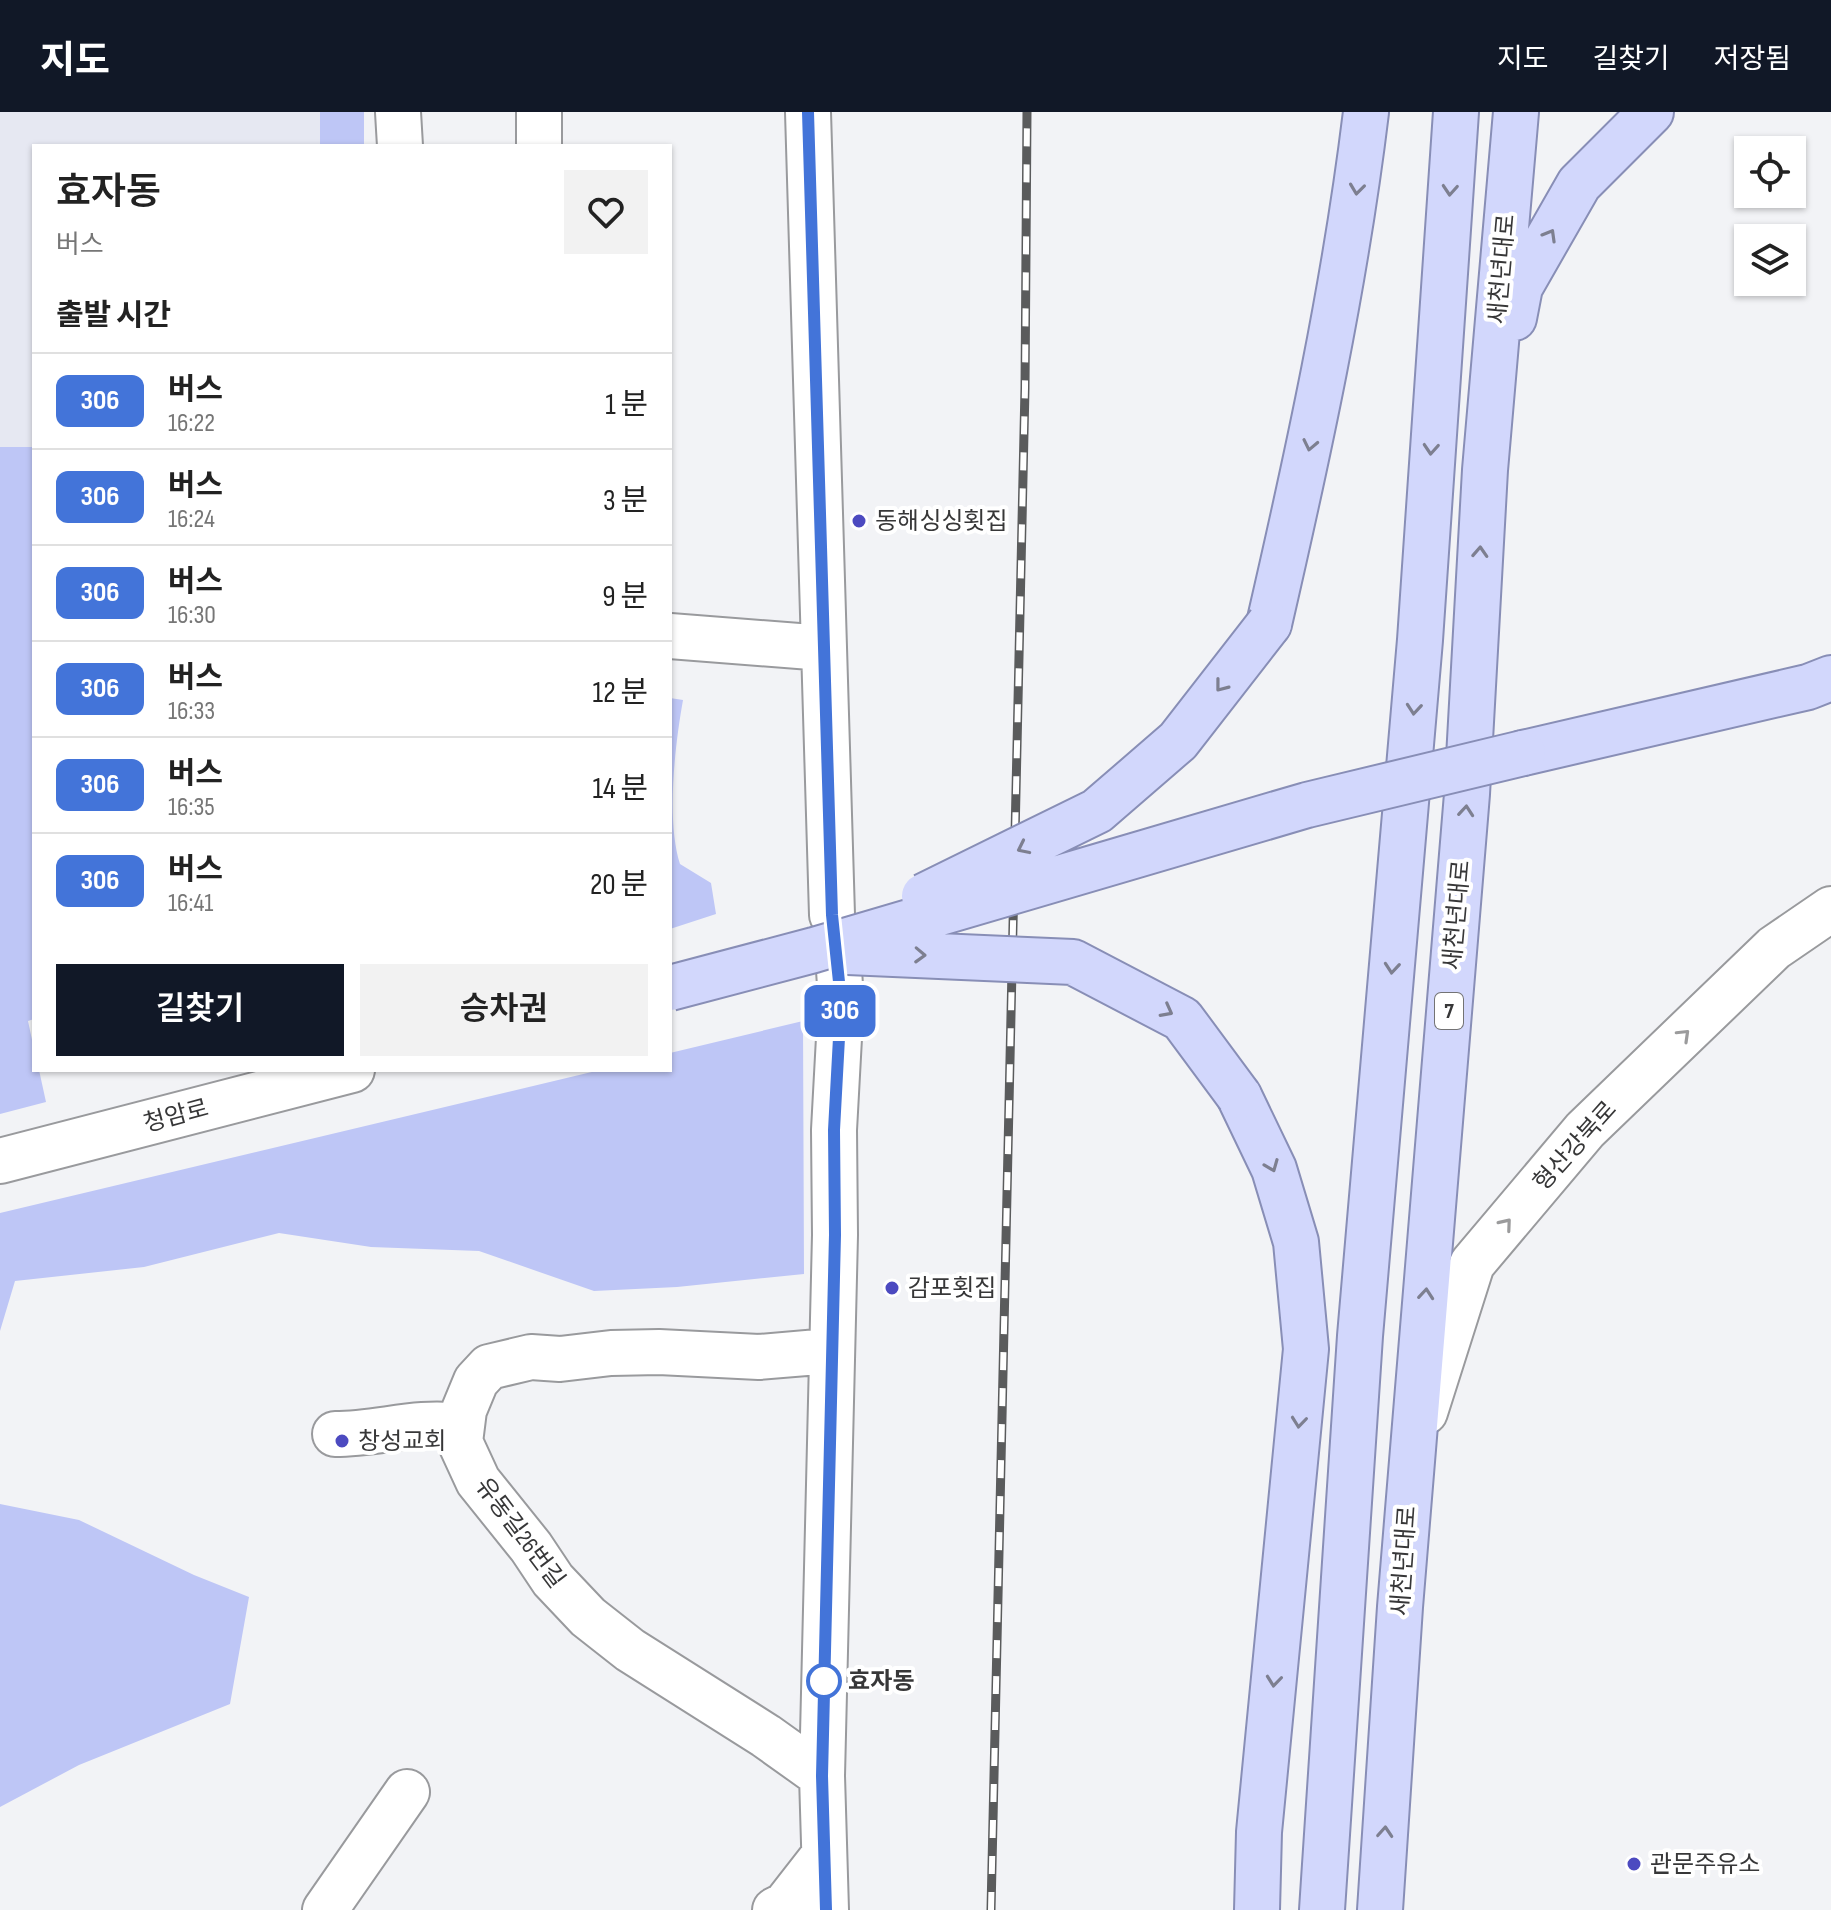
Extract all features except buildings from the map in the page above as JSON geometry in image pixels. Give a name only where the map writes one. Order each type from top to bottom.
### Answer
[{"type":"main road","points":[[828,945],[1097,811],[1178,741],[1269,624],[1309,448],[1351,230],[1366,112]]},
{"type":"main road","points":[[1322,1910],[1359,1352],[1420,640],[1456,112]]},
{"type":"main road","name":"새천년대로","points":[[1380,1910],[1413,1448],[1467,794],[1485,470],[1516,112]]},
{"type":"main road","points":[[1485,470],[1520,287],[1579,184],[1651,112]]},
{"type":"main road","points":[[672,987],[1307,805],[1808,687],[1831,678]]},
{"type":"main road","points":[[828,945],[1073,962],[1182,1019],[1239,1096],[1274,1169],[1296,1242],[1306,1349],[1259,1832],[1257,1910]]},
{"type":"street","points":[[398,112],[400,144]]},
{"type":"street","points":[[539,112],[539,144]]},
{"type":"street","points":[[808,112],[824,648],[828,945],[840,1016],[834,1130],[822,1776],[826,1910]]},
{"type":"street","points":[[672,636],[824,648]]},
{"type":"street","name":"형산강북로","points":[[1413,1448],[1472,1264],[1585,1130],[1774,948],[1831,909]]},
{"type":"street","name":"청암로","points":[[0,1161],[344,1072]]},
{"type":"street","points":[[335,1434],[368,1434],[419,1423],[461,1426],[476,1381],[489,1367],[531,1357],[560,1359],[659,1352],[759,1357],[830,1351]]},
{"type":"street","name":"유동길26번길","points":[[461,1426],[460,1442],[478,1481],[553,1580],[588,1617],[630,1650],[766,1736],[822,1776]]},
{"type":"street","points":[[325,1910],[407,1792]]},
{"type":"street","points":[[775,1910],[785,1905],[824,1855]]},
{"type":"shaded area","points":[[0,112],[320,112],[320,144],[32,144],[32,448],[0,448]]},
{"type":"shaded area","points":[[320,112],[364,112],[364,144],[320,144]]},
{"type":"shaded area","points":[[0,447],[32,447],[32,1020],[28,1021],[32,1040],[32,1072],[39,1072],[46,1102],[0,1114]]},
{"type":"shaded area","points":[[672,698],[683,700],[673,783],[676,846],[680,864],[711,883],[716,914],[672,928]]},
{"type":"shaded area","points":[[803,1021],[804,1274],[677,1287],[594,1291],[479,1251],[371,1247],[279,1233],[144,1267],[15,1281],[0,1331],[0,1213],[592,1072],[672,1072],[672,1053]]},
{"type":"shaded area","points":[[0,1504],[79,1520],[194,1575],[249,1597],[230,1704],[79,1765],[0,1807]]},
{"type":"railway","points":[[991,1910],[1025,388],[1027,112]]},
{"type":"bus line","name":"306","points":[[808,112],[832,915],[841,1001],[834,1130],[835,1235],[822,1776],[826,1910]]},
{"type":"place","name":"동해싱싱횟집","points":[[859,521]]},
{"type":"place","name":"감포횟집","points":[[892,1288]]},
{"type":"place","name":"창성교회","points":[[342,1441]]},
{"type":"place","name":"효자동","points":[[824,1681]]},
{"type":"place","name":"관문주유소","points":[[1634,1864]]}]
